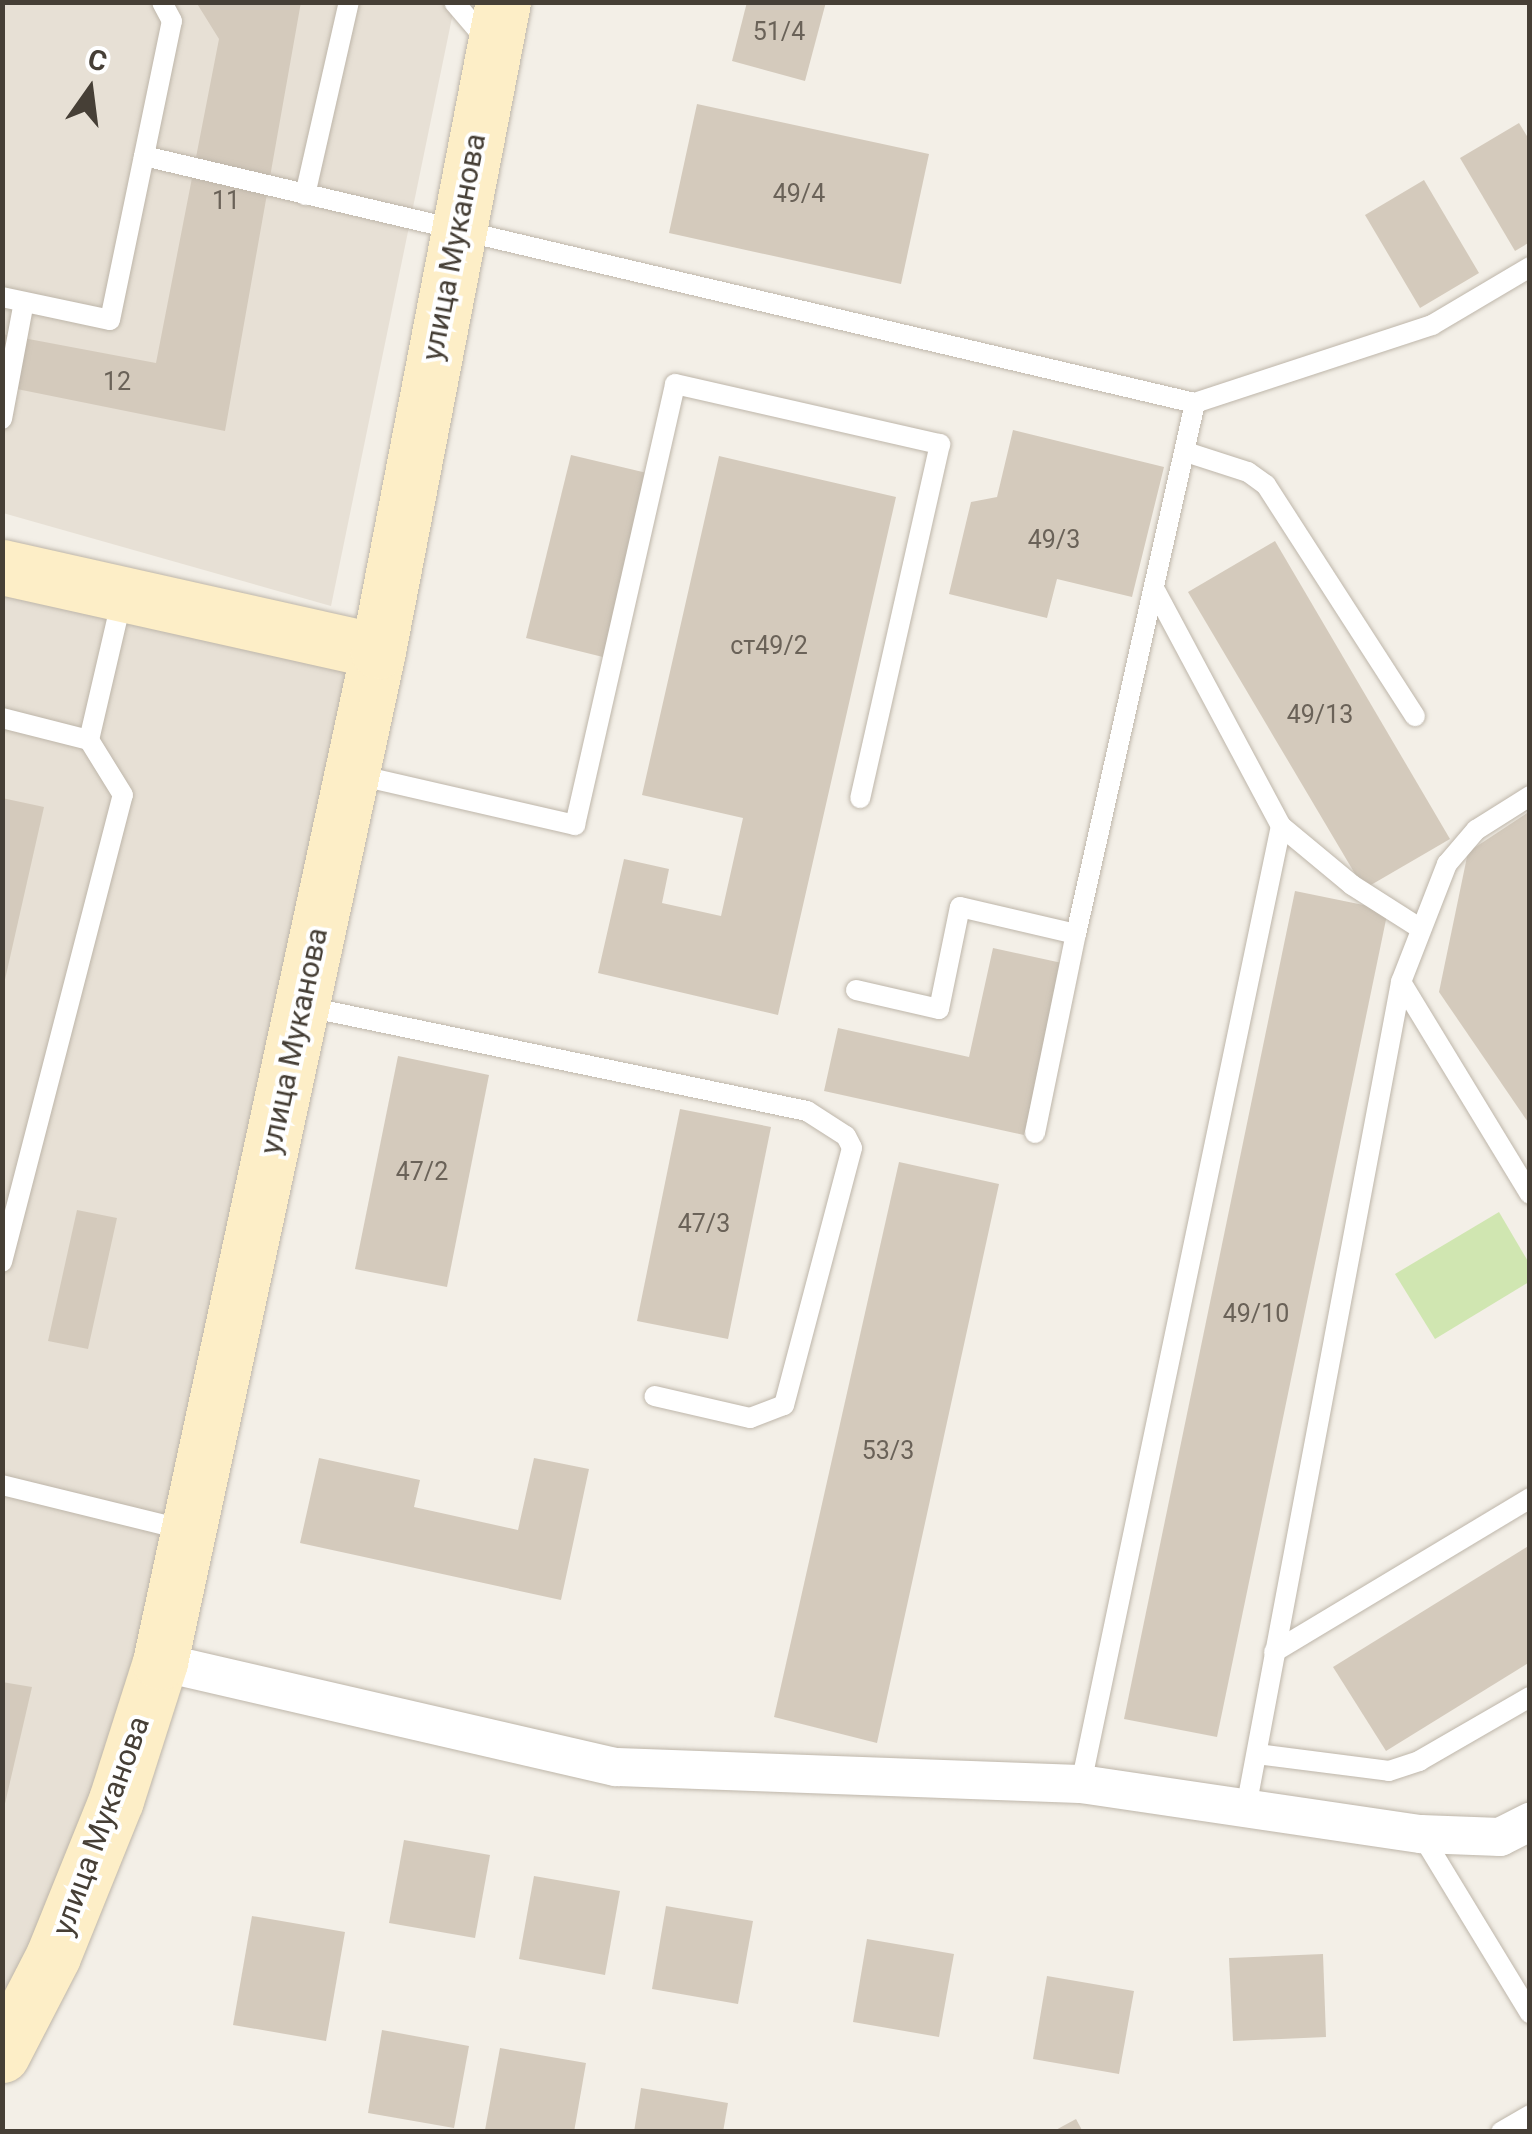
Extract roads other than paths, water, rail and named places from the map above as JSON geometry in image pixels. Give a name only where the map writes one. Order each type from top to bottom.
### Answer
[{"type":"main road","name":"улица Муканова","points":[[2,2054],[53,1956],[109,1818],[160,1662],[378,651],[498,25]]},
{"type":"main road","points":[[2,567],[122,597],[378,651]]},
{"type":"street","points":[[160,1662],[616,1767],[1081,1784],[1421,1834],[1500,1837],[1530,1822]]},
{"type":"lane","points":[[2,297],[110,320],[172,21],[162,2]]},
{"type":"lane","points":[[305,195],[348,2]]},
{"type":"lane","points":[[454,2],[498,25]]},
{"type":"lane","points":[[144,156],[1195,403],[1432,325],[1530,267]]},
{"type":"lane","points":[[2,418],[24,302]]},
{"type":"lane","points":[[352,774],[574,825],[674,384],[940,444],[860,798]]},
{"type":"lane","points":[[1035,1133],[1195,403]]},
{"type":"lane","points":[[1186,452],[1248,472],[1266,485],[1415,716]]},
{"type":"lane","points":[[1156,592],[1281,826],[1352,885],[1418,927]]},
{"type":"lane","points":[[89,740],[122,597]]},
{"type":"lane","points":[[2,718],[89,740],[123,795],[2,1262]]},
{"type":"lane","points":[[1246,1808],[1401,982],[1418,927],[1448,864],[1476,830],[1530,796]]},
{"type":"lane","points":[[1081,1784],[1281,826]]},
{"type":"lane","points":[[856,990],[939,1009],[960,907],[1076,934]]},
{"type":"lane","points":[[1401,982],[1530,1194]]},
{"type":"lane","points":[[301,1005],[806,1111],[846,1136],[852,1148],[784,1405],[750,1418],[654,1396]]},
{"type":"lane","points":[[2,1484],[187,1531]]},
{"type":"lane","points":[[1274,1652],[1530,1498]]},
{"type":"lane","points":[[1256,1754],[1388,1771],[1419,1762],[1530,1698]]},
{"type":"lane","points":[[1421,1834],[1530,2013]]},
{"type":"lane","points":[[1500,2132],[1530,2115]]}]
